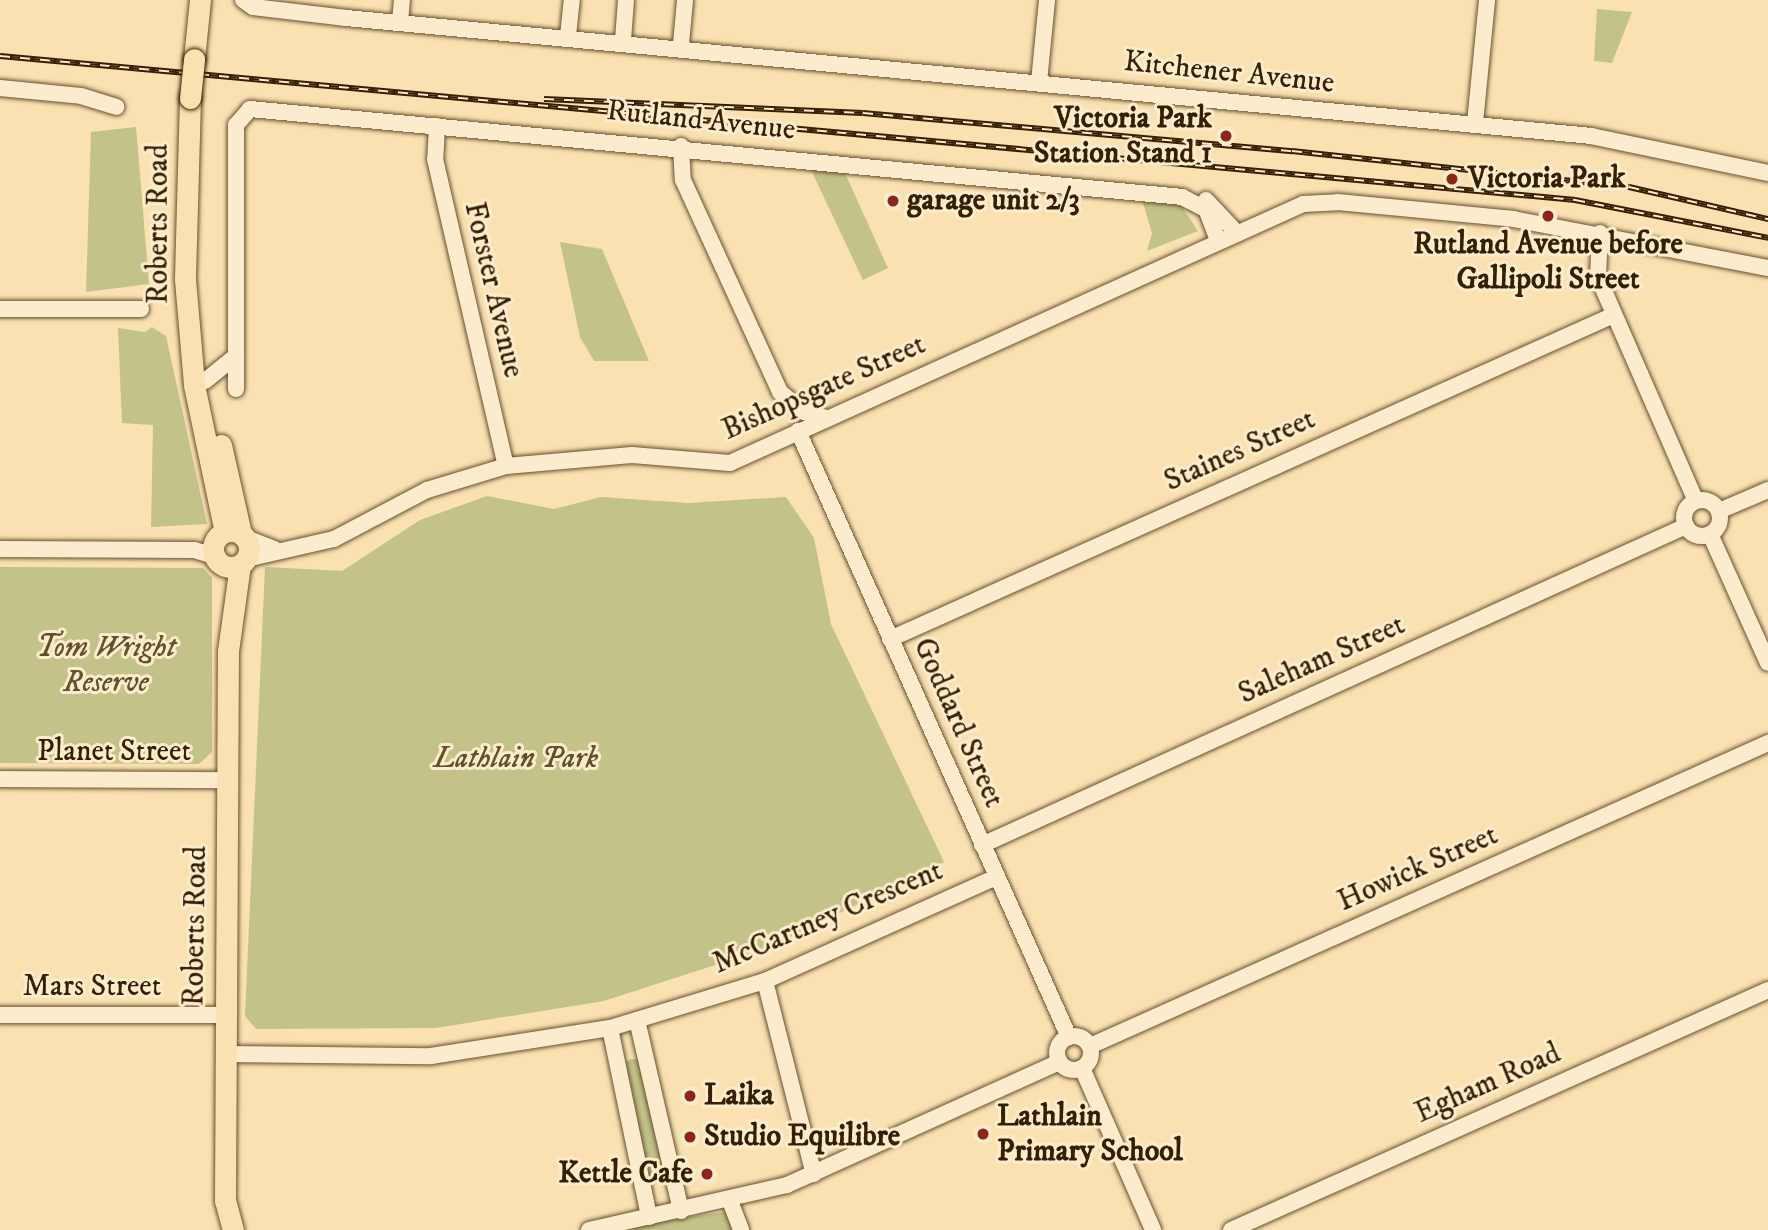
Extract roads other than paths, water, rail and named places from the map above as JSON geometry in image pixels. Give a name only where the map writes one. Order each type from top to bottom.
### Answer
[{"type":"main road","name":"Roberts Road","points":[[200,0],[190,98],[184,213],[194,385],[230,548]]},
{"type":"main road","name":"Roberts Road","points":[[193,349],[205,381],[230,548],[225,1201],[233,1230]]},
{"type":"main road","name":"Roberts Road","points":[[216,1230],[225,1201]]},
{"type":"street","points":[[346,18],[347,0]]},
{"type":"street","points":[[400,22],[402,0]]},
{"type":"street","points":[[568,36],[572,0]]},
{"type":"street","points":[[623,40],[626,0]]},
{"type":"street","points":[[681,44],[685,0]]},
{"type":"street","points":[[1039,82],[1047,0]]},
{"type":"street","points":[[1475,123],[1487,0]]},
{"type":"street","name":"Kitchener Avenue","points":[[248,3],[294,4],[346,18],[681,44],[1039,82],[1475,123],[1591,136],[1768,173]]},
{"type":"street","points":[[0,88],[81,96],[116,107]]},
{"type":"street","name":"Rutland Avenue","points":[[236,356],[236,125],[244,112],[681,146],[1201,197],[1236,232]]},
{"type":"street","name":"Forster Avenue","points":[[436,126],[435,159],[506,466]]},
{"type":"street","points":[[681,146],[683,180],[780,392],[804,412],[827,418]]},
{"type":"street","name":"Rutland Avenue","points":[[1153,193],[1200,203],[1218,240]]},
{"type":"street","name":"Bishopsgate Street","points":[[0,549],[275,549],[334,539],[427,490],[506,466],[632,455],[730,463],[1218,240],[1303,204],[1338,202],[1600,233],[1768,268]]},
{"type":"street","points":[[1600,233],[1598,277],[1696,501]]},
{"type":"street","points":[[0,309],[141,309]]},
{"type":"street","name":"Staines Street","points":[[890,639],[1614,315]]},
{"type":"street","points":[[205,381],[236,356]]},
{"type":"street","points":[[236,356],[236,388]]},
{"type":"street","name":"Goddard Street","points":[[798,431],[1069,1037]]},
{"type":"street","points":[[1719,511],[1768,490]]},
{"type":"street","points":[[1696,501],[1709,501],[1719,511],[1719,524],[1710,534],[1696,535],[1686,526],[1685,511],[1696,501]]},
{"type":"street","name":"Saleham Street","points":[[982,845],[1686,526]]},
{"type":"street","points":[[1710,534],[1768,663]]},
{"type":"street","name":"Howick Street","points":[[1090,1046],[1768,743]]},
{"type":"street","name":"Planet Street","points":[[0,779],[227,780]]},
{"type":"street","name":"McCartney Crescent","points":[[225,1054],[431,1055],[610,1028],[765,981],[996,877]]},
{"type":"street","points":[[765,981],[814,1174]]},
{"type":"street","name":"Egham Road","points":[[1231,1230],[1768,990]]},
{"type":"street","name":"Mars Street","points":[[0,1016],[225,1015]]},
{"type":"street","points":[[637,1020],[681,1211]]},
{"type":"street","points":[[610,1028],[649,1217]]},
{"type":"street","points":[[1059,1062],[1058,1047],[1069,1037],[1090,1046],[1082,1069],[1153,1230]]},
{"type":"street","points":[[618,1066],[645,1059]]},
{"type":"street","points":[[600,1229],[730,1201],[814,1174],[1059,1062],[1082,1069]]},
{"type":"street","points":[[641,1180],[673,1176]]},
{"type":"street","points":[[730,1201],[741,1230]]},
{"type":"railway","points":[[0,56],[1575,200],[1768,238]]},
{"type":"railway","points":[[544,99],[863,113],[1292,151],[1629,187],[1768,219]]},
{"type":"place","name":"Victoria Park Station Stand 1","points":[[1226,136]]},
{"type":"place","name":"Victoria Park","points":[[1452,179]]},
{"type":"place","name":"garage unit 2/3","points":[[893,201]]},
{"type":"place","name":"Rutland Avenue before Gallipoli Street","points":[[1548,216]]},
{"type":"place","name":"Laika","points":[[690,1096]]},
{"type":"place","name":"Lathlain Primary School","points":[[983,1134]]},
{"type":"place","name":"Studio Equilibre","points":[[690,1137]]},
{"type":"place","name":"Kettle Cafe","points":[[707,1174]]},
{"type":"park label","name":"Tom Wright Reserve","points":[[106,665]]},
{"type":"park label","name":"Lathlain Park","points":[[516,759]]}]
